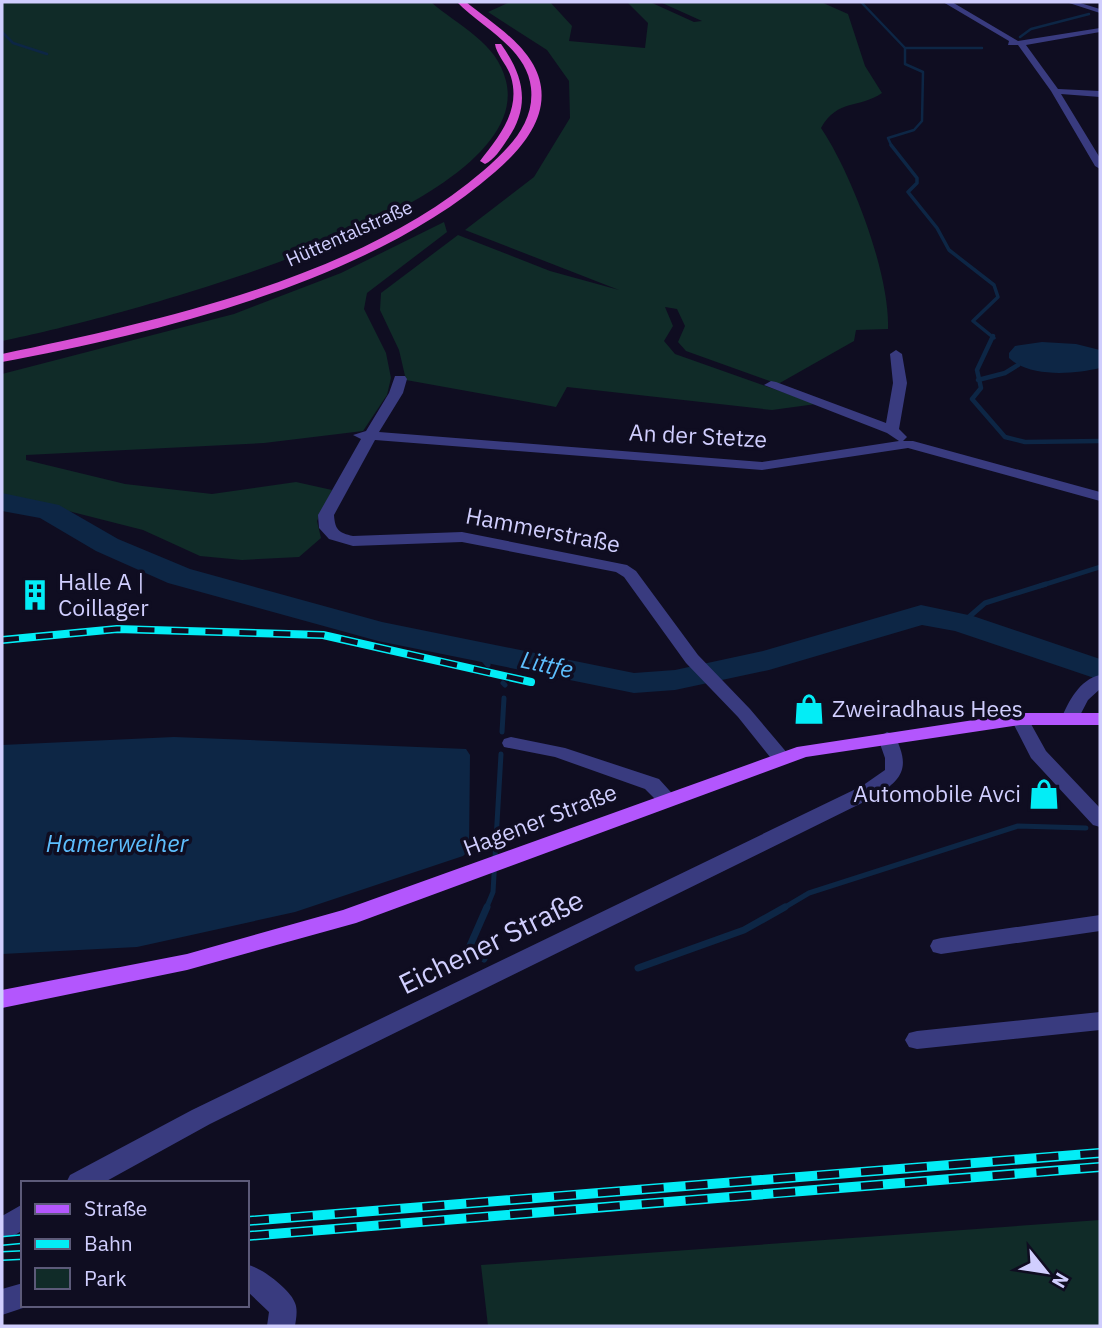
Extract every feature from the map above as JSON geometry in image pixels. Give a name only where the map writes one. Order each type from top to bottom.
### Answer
[{"type":"highway","name":"Hüttentalstraße","points":[[2,349],[163,310],[322,257],[406,218],[469,175],[502,143],[515,120],[520,99],[518,79],[500,47],[447,2]]},
{"type":"highway","name":"Hüttentalstraße","points":[[2,358],[172,317],[257,291],[380,243],[464,195],[518,144],[531,120],[536,99],[534,79],[514,47],[461,2]]},
{"type":"main road","name":"Hagener Straße","points":[[2,999],[95,982],[230,951],[348,917],[508,861],[781,758],[887,738],[1020,719],[1100,719]]},
{"type":"street","points":[[947,2],[1002,37],[1022,43],[1098,32]]},
{"type":"street","points":[[1070,2],[1100,11]]},
{"type":"street","points":[[1022,43],[1055,91],[1100,166]]},
{"type":"street","points":[[1055,91],[1100,94]]},
{"type":"street","points":[[892,430],[900,383],[896,354]]},
{"type":"street","points":[[365,435],[396,393],[400,379]]},
{"type":"street","points":[[771,385],[892,430],[908,444]]},
{"type":"street","name":"An der Stetze","points":[[365,435],[762,466],[908,444],[1100,497]]},
{"type":"street","name":"Hammerstraße","points":[[365,435],[326,515],[327,528],[334,536],[352,541],[462,537],[621,568],[630,574],[692,659],[781,758]]},
{"type":"street","points":[[1070,719],[1080,697],[1100,680]]},
{"type":"street","points":[[1020,719],[1038,754],[1100,820]]},
{"type":"street","name":"Eichener Straße","points":[[83,1181],[201,1117],[869,791],[896,773],[898,767],[887,738]]},
{"type":"street","points":[[511,743],[558,752],[652,784],[668,800]]},
{"type":"street","points":[[941,946],[1100,923]]},
{"type":"street","points":[[917,1040],[1100,1021]]},
{"type":"street","points":[[2,1231],[21,1217]]},
{"type":"street","points":[[248,1278],[251,1277],[283,1307],[281,1326]]},
{"type":"street","points":[[2,1302],[21,1297]]},
{"type":"green space","points":[[2,2],[431,2],[485,45],[501,67],[506,81],[498,129],[454,175],[386,216],[302,253],[125,311],[2,341]]},
{"type":"green space","points":[[510,2],[550,2],[572,26],[569,41],[645,48],[648,23],[627,2],[650,2],[694,22],[702,21],[660,2],[821,2],[848,14],[865,66],[882,93],[834,112],[821,128],[845,171],[867,225],[883,281],[888,329],[856,330],[854,341],[778,384],[686,351],[678,342],[685,326],[677,309],[665,307],[673,326],[664,341],[675,354],[816,404],[772,410],[567,387],[556,407],[406,380],[399,350],[380,310],[381,293],[458,235],[550,271],[619,290],[465,230],[534,177],[570,118],[569,81],[547,50],[488,12]]},
{"type":"green space","points":[[444,222],[447,232],[367,293],[364,309],[386,353],[391,378],[387,395],[363,431],[264,443],[26,455],[26,460],[125,484],[212,494],[296,482],[332,490],[317,521],[321,538],[299,557],[242,560],[200,556],[143,530],[29,501],[2,502],[2,374],[234,314],[341,273]]},
{"type":"green space","points":[[1100,1220],[1100,1326],[488,1326],[481,1265]]},
{"type":"water","points":[[1042,342],[1076,344],[1100,350],[1100,368],[1066,373],[1040,372],[1009,358],[1009,353],[1015,346]]},
{"type":"water","name":"Hamerweiher","points":[[174,737],[466,749],[470,755],[469,850],[463,856],[295,912],[137,947],[2,954],[2,745]]},
{"type":"waterway","points":[[861,2],[905,48]]},
{"type":"waterway","points":[[1020,37],[1031,29],[1089,14]]},
{"type":"waterway","points":[[2,32],[13,43],[47,54]]},
{"type":"waterway","points":[[891,145],[888,138],[914,130],[922,121],[923,72],[905,64],[905,48]]},
{"type":"waterway","points":[[905,48],[982,48]]},
{"type":"waterway","points":[[891,145],[917,178],[917,183],[908,192],[937,228],[949,250],[994,285],[998,297],[973,321],[993,337]]},
{"type":"waterway","points":[[979,380],[977,370],[993,337]]},
{"type":"waterway","points":[[979,380],[1005,373],[1018,365]]},
{"type":"waterway","points":[[979,380],[981,388],[972,399],[1005,437],[1025,442],[1100,441]]},
{"type":"waterway","name":"Littfe","points":[[2,502],[49,511],[107,545],[179,576],[378,631],[634,683],[675,680],[769,660],[921,615],[962,623],[1100,670]]},
{"type":"waterway","points":[[1040,586],[1100,567]]},
{"type":"waterway","points":[[962,623],[985,603],[1046,584]]},
{"type":"waterway","points":[[476,651],[488,665]]},
{"type":"waterway","points":[[502,732],[504,698]]},
{"type":"waterway","points":[[486,909],[493,892],[501,754]]},
{"type":"waterway","points":[[782,909],[809,893],[1018,826],[1086,828]]},
{"type":"waterway","points":[[484,959],[469,948],[487,907]]},
{"type":"waterway","points":[[638,968],[744,930],[785,907]]},
{"type":"railway","points":[[2,640],[117,629],[323,635],[531,682]]},
{"type":"railway","points":[[248,1221],[1100,1153]]},
{"type":"railway","points":[[248,1236],[1100,1167]]},
{"type":"railway","points":[[2,1241],[21,1239]]},
{"type":"railway","points":[[2,1256],[21,1255]]},
{"type":"place","name":"Halle A | Coillager","points":[[35,595]]},
{"type":"place","name":"Zweiradhaus Hees","points":[[809,709]]},
{"type":"place","name":"Automobile Avci","points":[[1044,794]]}]
